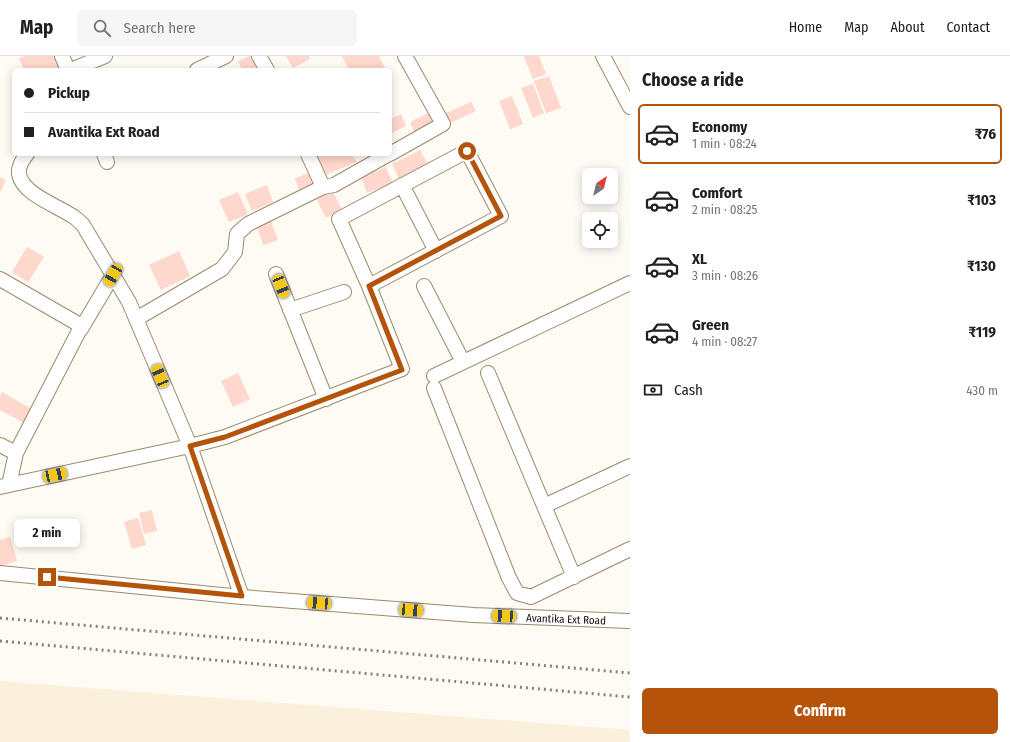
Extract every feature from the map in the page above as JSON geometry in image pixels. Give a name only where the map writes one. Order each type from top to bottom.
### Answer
[{"type":"street","points":[[62,56],[69,68]]},
{"type":"street","points":[[75,68],[104,56]]},
{"type":"street","points":[[201,68],[226,56]]},
{"type":"street","points":[[259,56],[266,68]]},
{"type":"street","points":[[392,153],[443,124],[405,56]]},
{"type":"street","points":[[603,56],[630,108]]},
{"type":"street","points":[[4,486],[190,446],[225,437],[402,370],[369,286],[339,219],[467,151],[501,216],[369,286]]},
{"type":"street","points":[[26,156],[20,167],[19,173],[24,184],[35,195],[74,217],[83,225],[129,302],[190,446],[242,596]]},
{"type":"street","points":[[309,156],[323,187]]},
{"type":"street","points":[[136,319],[222,269],[236,252],[237,234],[248,224],[323,187],[334,185],[386,156]]},
{"type":"street","points":[[402,185],[436,251]]},
{"type":"street","points":[[276,274],[326,400]]},
{"type":"street","points":[[4,486],[16,453],[81,329],[113,275]]},
{"type":"street","points":[[1,282],[80,325],[81,329]]},
{"type":"street","points":[[630,282],[463,362],[434,382],[509,578],[517,593],[531,597],[630,549]]},
{"type":"street","points":[[424,286],[463,362]]},
{"type":"street","points":[[290,310],[344,292]]},
{"type":"street","points":[[488,373],[574,576]]},
{"type":"street","points":[[0,445],[16,453]]},
{"type":"street","points":[[544,506],[630,466]]},
{"type":"street","name":"Avantika Ext Road","points":[[0,573],[242,596],[473,615],[630,621]]},
{"type":"shaded area","points":[[0,681],[630,730],[630,742],[0,742]]},
{"type":"building","points":[[25,56],[55,56],[59,68],[23,68],[19,58]]},
{"type":"building","points":[[249,56],[255,56],[261,68],[241,68],[238,61]]},
{"type":"building","points":[[286,56],[309,56],[310,59],[293,68]]},
{"type":"building","points":[[342,56],[379,56],[385,68],[348,68]]},
{"type":"building","points":[[524,56],[539,56],[546,74],[533,79]]},
{"type":"building","points":[[549,76],[561,108],[546,113],[534,81]]},
{"type":"building","points":[[533,84],[544,113],[533,118],[521,88]]},
{"type":"building","points":[[512,96],[523,124],[510,129],[499,101]]},
{"type":"building","points":[[471,102],[476,111],[448,124],[444,114]]},
{"type":"building","points":[[433,111],[439,123],[415,134],[410,122]]},
{"type":"building","points":[[401,114],[406,126],[392,133],[392,118]]},
{"type":"building","points":[[420,150],[428,164],[399,179],[392,164]]},
{"type":"building","points":[[314,156],[352,156],[357,162],[323,176]]},
{"type":"building","points":[[386,167],[393,184],[367,193],[361,177]]},
{"type":"building","points":[[313,172],[319,187],[300,193],[295,178]]},
{"type":"building","points":[[0,177],[6,180],[0,192]]},
{"type":"building","points":[[267,185],[273,202],[252,211],[245,194]]},
{"type":"building","points":[[331,188],[342,210],[326,218],[315,196]]},
{"type":"building","points":[[238,192],[248,214],[229,222],[219,200]]},
{"type":"building","points":[[269,216],[278,240],[263,245],[256,224]]},
{"type":"building","points":[[27,247],[44,257],[28,282],[12,272]]},
{"type":"building","points":[[179,251],[190,276],[161,290],[149,265]]},
{"type":"building","points":[[238,373],[250,399],[233,407],[221,381]]},
{"type":"building","points":[[2,392],[32,409],[24,423],[0,410],[0,396]]},
{"type":"building","points":[[152,510],[157,531],[144,534],[139,513]]},
{"type":"building","points":[[138,518],[146,545],[132,549],[124,522]]},
{"type":"building","points":[[10,537],[17,561],[0,566],[0,540]]},
{"type":"railway","points":[[0,618],[630,673]]},
{"type":"railway","points":[[0,641],[630,697]]},
{"type":"route","points":[[47,577],[242,596],[190,446],[225,437],[402,370],[369,286],[501,216],[467,151]]}]
